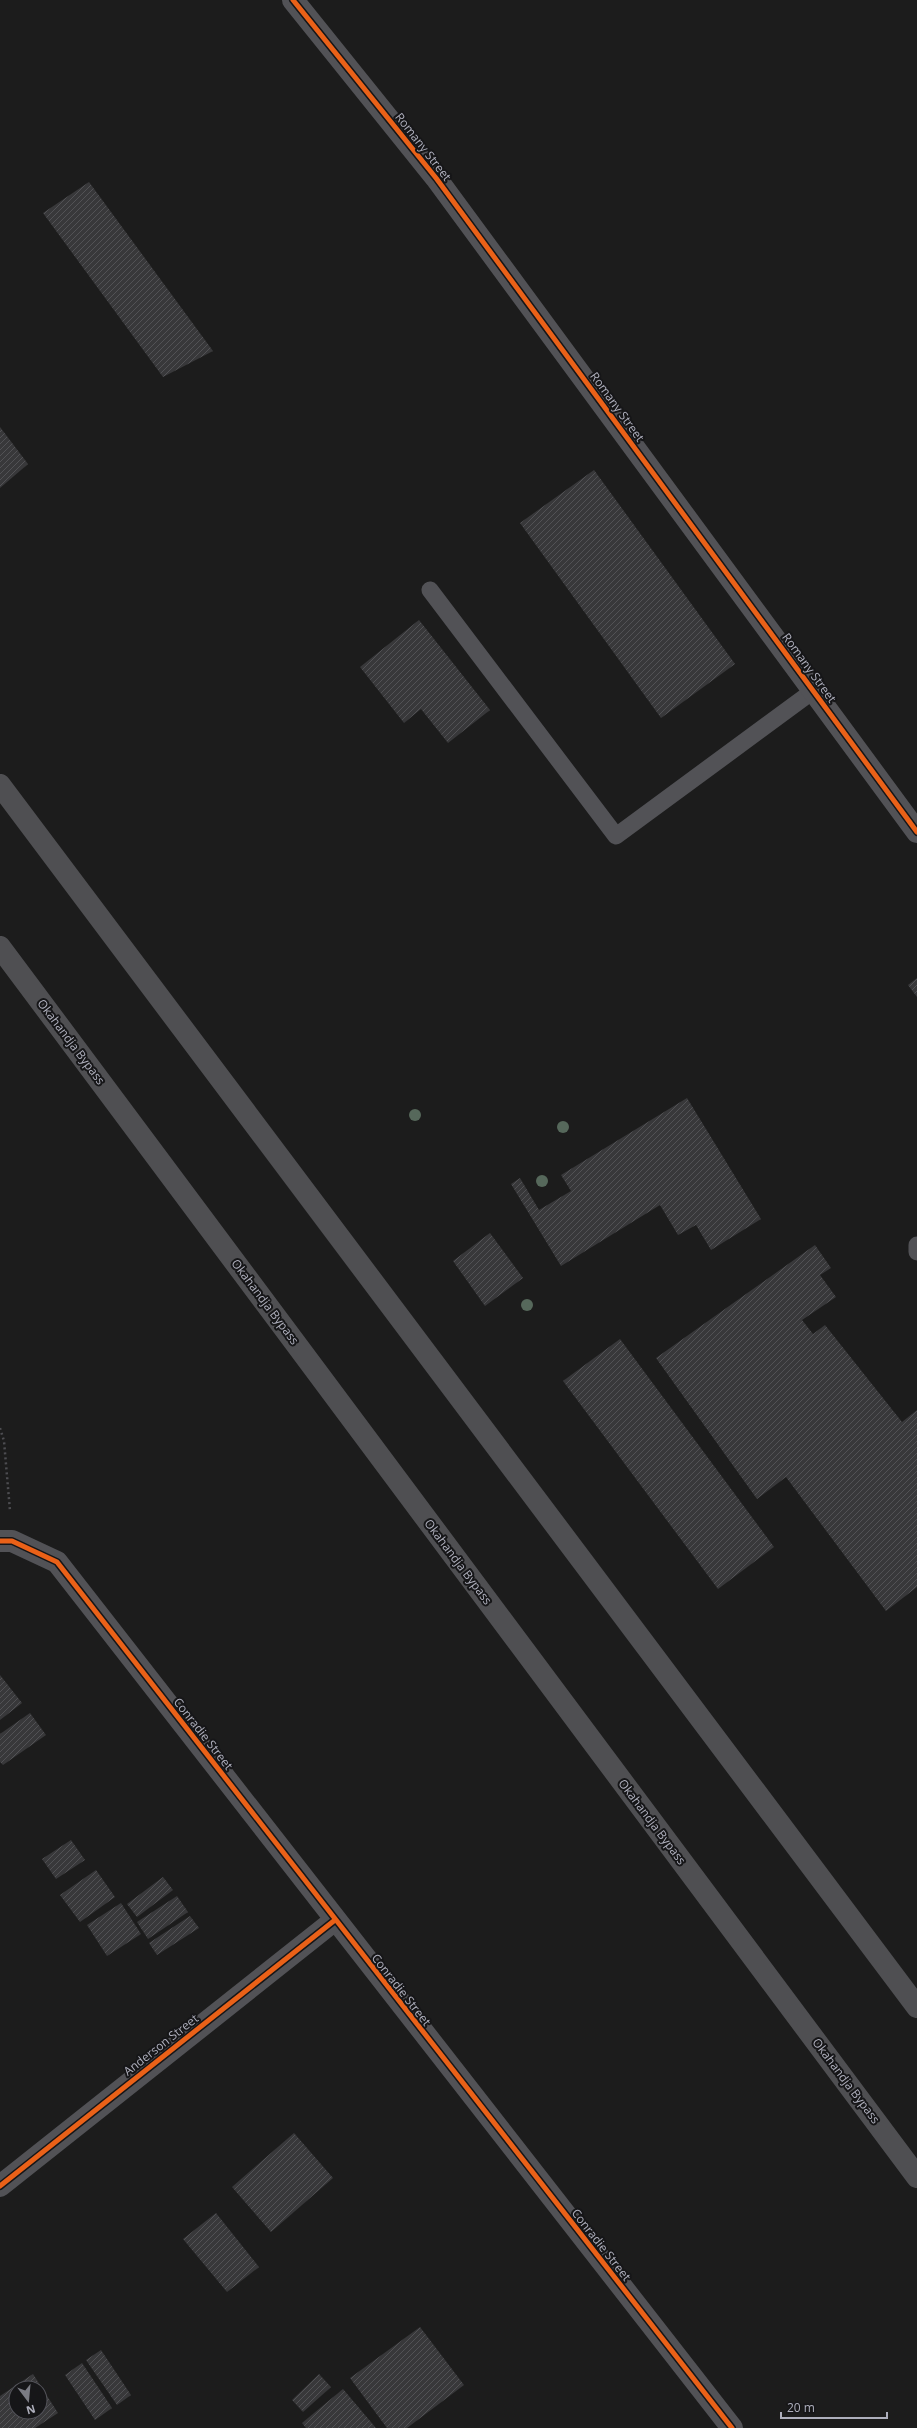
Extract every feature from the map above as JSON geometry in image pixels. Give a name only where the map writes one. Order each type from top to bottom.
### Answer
[{"type":"highway","points":[[0,784],[917,2007]]},
{"type":"highway","name":"Okahandja Bypass","points":[[0,947],[917,2177]]},
{"type":"street","name":"Romany Street","points":[[292,0],[436,178],[917,832]]},
{"type":"street","name":"Conradie Street","points":[[6,1541],[57,1562],[732,2428]]},
{"type":"street","name":"Anderson Street","points":[[0,2186],[335,1920]]},
{"type":"lane","points":[[430,590],[616,836],[813,691]]},
{"type":"lane","points":[[917,1245],[917,1252]]},
{"type":"path","points":[[0,1428],[4,1440],[6,1541]]},
{"type":"building","points":[[89,182],[213,351],[163,377],[43,213]]},
{"type":"building","points":[[0,427],[28,464],[0,488]]},
{"type":"building","points":[[594,470],[735,664],[661,718],[520,523]]},
{"type":"building","points":[[419,620],[490,710],[448,743],[421,709],[404,723],[360,667]]},
{"type":"building","points":[[917,978],[917,997],[908,985]]},
{"type":"building","points":[[687,1098],[761,1219],[711,1250],[696,1225],[678,1235],[660,1205],[561,1266],[511,1184],[520,1178],[539,1210],[571,1191],[561,1175]]},
{"type":"building","points":[[490,1233],[523,1278],[485,1306],[453,1261]]},
{"type":"building","points":[[815,1245],[831,1268],[820,1275],[836,1297],[802,1320],[813,1334],[825,1325],[902,1422],[917,1410],[917,1587],[886,1611],[786,1477],[757,1499],[656,1358]]},
{"type":"building","points":[[620,1339],[774,1547],[718,1589],[563,1381]]},
{"type":"building","points":[[0,1675],[22,1703],[0,1720]]},
{"type":"building","points":[[30,1713],[46,1735],[3,1765],[0,1762],[0,1734]]},
{"type":"building","points":[[71,1840],[85,1860],[56,1879],[42,1859]]},
{"type":"building","points":[[96,1870],[115,1897],[80,1922],[60,1895]]},
{"type":"building","points":[[163,1877],[173,1890],[137,1917],[127,1904]]},
{"type":"building","points":[[177,1896],[188,1912],[148,1939],[137,1922]]},
{"type":"building","points":[[121,1903],[141,1934],[107,1956],[87,1925]]},
{"type":"building","points":[[190,1916],[199,1928],[157,1955],[149,1943]]},
{"type":"building","points":[[294,2133],[333,2178],[271,2232],[232,2187]]},
{"type":"building","points":[[216,2213],[259,2267],[227,2292],[183,2239]]},
{"type":"building","points":[[420,2327],[464,2385],[407,2428],[387,2428],[350,2378]]},
{"type":"building","points":[[101,2350],[131,2395],[117,2405],[86,2360]]},
{"type":"building","points":[[82,2363],[112,2408],[95,2420],[65,2375]]},
{"type":"building","points":[[33,2374],[37,2380],[24,2380]]},
{"type":"building","points":[[319,2374],[331,2387],[303,2412],[292,2400]]},
{"type":"building","points":[[343,2389],[376,2428],[306,2428],[302,2423]]},
{"type":"building","points":[[8,2391],[8,2420],[47,2420],[35,2428],[0,2428],[0,2396]]},
{"type":"building","points":[[48,2397],[58,2413],[48,2420]]},
{"type":"cycle path","points":[[293,0],[436,178],[917,832]]},
{"type":"cycle path","points":[[0,1541],[12,1541],[57,1562],[732,2428]]},
{"type":"cycle path","points":[[0,2186],[335,1920]]}]
